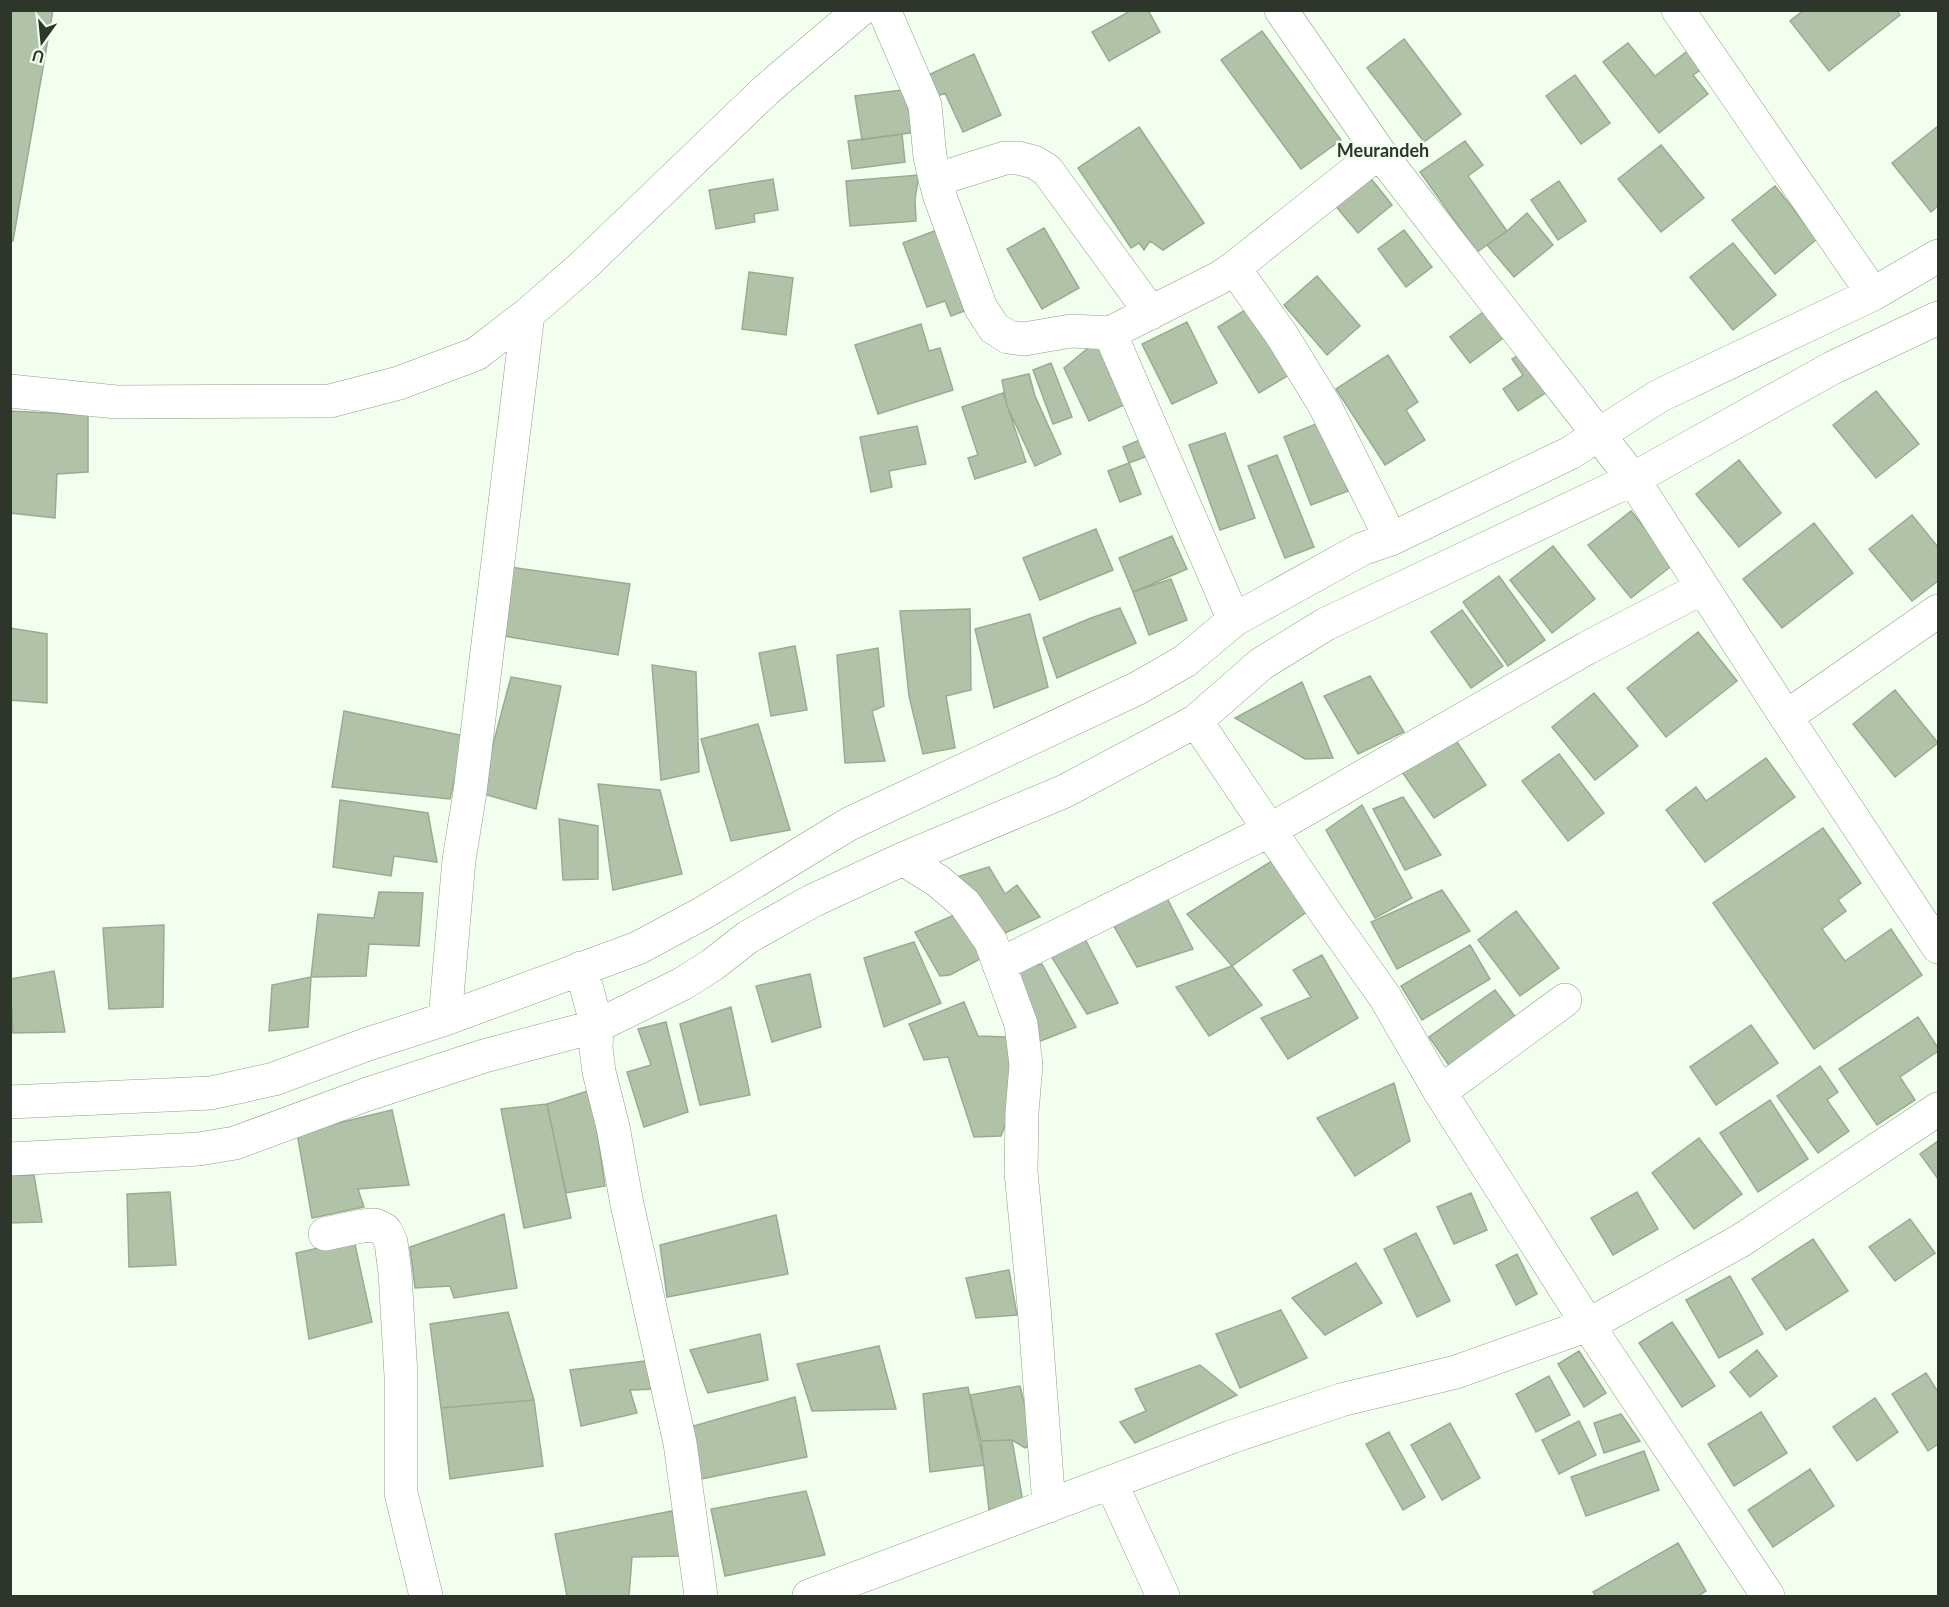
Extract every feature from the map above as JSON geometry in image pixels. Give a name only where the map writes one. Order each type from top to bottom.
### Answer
[{"type":"street","points":[[10,391],[116,402],[330,401],[399,383],[476,354],[528,315],[583,266],[766,90],[860,10]]},
{"type":"street","points":[[884,10],[925,105],[930,157],[935,180],[981,308],[994,328],[1008,338],[1023,339],[1071,331],[1110,333],[1151,313],[1234,268],[1379,152]]},
{"type":"street","points":[[1281,10],[1379,152],[1615,456],[1938,947]]},
{"type":"street","points":[[1678,10],[1873,294]]},
{"type":"street","points":[[935,180],[1005,158],[1034,162],[1047,170],[1151,313]]},
{"type":"street","points":[[1615,456],[1659,396],[1873,294],[1938,256]]},
{"type":"street","points":[[1234,268],[1281,334],[1324,404],[1391,539]]},
{"type":"street","points":[[445,1019],[459,860],[471,780],[528,315]]},
{"type":"street","points":[[10,1102],[211,1093],[274,1079],[365,1044],[445,1019],[590,1002],[682,984],[748,938],[812,901],[903,859],[1065,791],[1196,721],[1261,664],[1615,456],[1832,368],[1938,318]]},
{"type":"street","points":[[1110,333],[1234,620]]},
{"type":"street","points":[[10,1160],[199,1149],[235,1143],[365,1095],[483,1056],[590,1002],[647,943],[703,913],[849,824],[1138,688],[1185,661],[1234,620],[1362,549],[1391,539],[1570,453],[1615,456]]},
{"type":"street","points":[[999,965],[1270,830],[1587,648],[1702,588]]},
{"type":"street","points":[[1786,717],[1938,611]]},
{"type":"street","points":[[1196,721],[1385,997],[1440,1092],[1588,1325],[1768,1596]]},
{"type":"street","points":[[903,859],[938,880],[965,904],[991,942],[1021,1024],[1026,1065],[1022,1112],[1021,1172],[1049,1506]]},
{"type":"street","points":[[1440,1092],[1566,1000]]},
{"type":"street","points":[[590,1002],[599,1072],[613,1127],[630,1216],[680,1443],[701,1596]]},
{"type":"street","points":[[809,1596],[1232,1437],[1341,1400],[1456,1372],[1588,1325],[1740,1241],[1938,1109]]},
{"type":"street","points":[[325,1234],[375,1225],[385,1230],[391,1242],[401,1376],[402,1493],[426,1596]]},
{"type":"street","points":[[1111,1483],[1162,1596]]},
{"type":"building","points":[[10,10],[53,10],[13,241],[10,240]]},
{"type":"building","points":[[1132,10],[1148,10],[1160,32],[1109,61],[1092,32]]},
{"type":"building","points":[[1804,10],[1897,10],[1900,15],[1829,71],[1790,21]]},
{"type":"building","points":[[1262,31],[1341,140],[1301,169],[1221,60]]},
{"type":"building","points":[[1404,39],[1461,114],[1424,142],[1367,68]]},
{"type":"building","points":[[1628,43],[1655,76],[1690,49],[1705,67],[1693,75],[1708,94],[1659,133],[1603,62]]},
{"type":"building","points":[[974,54],[1001,115],[963,132],[945,93],[938,96],[928,75]]},
{"type":"building","points":[[1575,75],[1610,123],[1581,144],[1546,96]]},
{"type":"building","points":[[910,89],[916,132],[862,140],[855,96]]},
{"type":"building","points":[[1938,126],[1938,206],[1931,212],[1892,163]]},
{"type":"building","points":[[1139,127],[1204,223],[1163,250],[1150,241],[1144,250],[1139,243],[1131,248],[1078,168]]},
{"type":"building","points":[[902,134],[905,162],[852,169],[848,141]]},
{"type":"building","points":[[1465,141],[1483,165],[1468,176],[1507,231],[1477,252],[1420,172]]},
{"type":"building","points":[[1661,145],[1704,198],[1661,232],[1618,179]]},
{"type":"building","points":[[919,175],[915,199],[916,221],[850,226],[846,181]]},
{"type":"building","points":[[1369,176],[1392,205],[1358,233],[1334,204]]},
{"type":"building","points":[[773,179],[778,210],[754,214],[755,222],[716,229],[709,190]]},
{"type":"building","points":[[1559,181],[1586,221],[1558,240],[1531,200]]},
{"type":"building","points":[[1775,186],[1817,239],[1775,274],[1732,220]]},
{"type":"building","points":[[1527,213],[1553,245],[1514,277],[1487,245]]},
{"type":"building","points":[[942,228],[972,308],[951,316],[945,301],[927,307],[903,243]]},
{"type":"building","points":[[1044,228],[1079,288],[1042,309],[1007,249]]},
{"type":"building","points":[[1404,230],[1432,267],[1406,287],[1378,249]]},
{"type":"building","points":[[1733,243],[1776,295],[1733,330],[1690,277]]},
{"type":"building","points":[[749,272],[793,278],[786,335],[742,329]]},
{"type":"building","points":[[1317,276],[1360,326],[1327,355],[1284,305]]},
{"type":"building","points":[[1248,308],[1289,375],[1259,393],[1218,327]]},
{"type":"building","points":[[1487,309],[1507,335],[1470,363],[1450,337]]},
{"type":"building","points":[[1187,322],[1217,383],[1172,404],[1142,344]]},
{"type":"building","points":[[921,324],[929,351],[940,348],[953,390],[878,414],[855,345]]},
{"type":"building","points":[[1105,334],[1113,366],[1109,372],[1124,405],[1089,421],[1064,368]]},
{"type":"building","points":[[1531,348],[1556,386],[1518,411],[1503,389],[1523,375],[1512,359]]},
{"type":"building","points":[[1388,355],[1418,402],[1406,410],[1425,440],[1385,465],[1336,389]]},
{"type":"building","points":[[1051,363],[1072,417],[1053,424],[1033,370]]},
{"type":"building","points":[[1029,374],[1035,396],[1061,454],[1035,466],[1007,406],[1002,380]]},
{"type":"building","points":[[1876,391],[1919,444],[1876,478],[1833,425]]},
{"type":"building","points":[[1003,393],[1026,462],[975,479],[968,458],[978,455],[962,407]]},
{"type":"building","points":[[10,411],[88,415],[88,472],[57,474],[55,518],[10,513]]},
{"type":"building","points":[[1321,422],[1348,491],[1311,505],[1284,437]]},
{"type":"building","points":[[917,426],[926,464],[889,471],[892,487],[871,492],[860,437]]},
{"type":"building","points":[[1225,433],[1255,518],[1220,530],[1189,445]]},
{"type":"building","points":[[1147,437],[1153,454],[1129,463],[1123,447]]},
{"type":"building","points":[[1277,455],[1314,547],[1285,558],[1248,466]]},
{"type":"building","points":[[1739,460],[1781,513],[1739,547],[1696,494]]},
{"type":"building","points":[[1129,463],[1141,494],[1120,502],[1108,471]]},
{"type":"building","points":[[1631,511],[1674,564],[1631,598],[1588,545]]},
{"type":"building","points":[[1912,515],[1938,547],[1938,581],[1912,601],[1869,549]]},
{"type":"building","points":[[1814,523],[1853,573],[1782,628],[1743,579]]},
{"type":"building","points":[[1096,529],[1113,570],[1040,600],[1023,558]]},
{"type":"building","points":[[1172,536],[1187,569],[1133,592],[1119,558]]},
{"type":"building","points":[[1553,546],[1595,599],[1552,633],[1510,580]]},
{"type":"building","points":[[503,566],[630,584],[618,655],[504,636]]},
{"type":"building","points":[[1499,576],[1545,640],[1508,666],[1463,602]]},
{"type":"building","points":[[1171,579],[1187,620],[1149,635],[1133,592]]},
{"type":"building","points":[[1120,608],[1136,643],[1057,678],[1043,638]]},
{"type":"building","points":[[970,609],[971,690],[946,696],[955,748],[923,754],[909,696],[900,611]]},
{"type":"building","points":[[1462,610],[1503,666],[1471,688],[1431,632]]},
{"type":"building","points":[[1030,614],[1048,687],[994,708],[975,629]]},
{"type":"building","points":[[10,628],[47,634],[47,703],[10,700]]},
{"type":"building","points":[[1698,632],[1737,681],[1666,737],[1627,688]]},
{"type":"building","points":[[795,646],[807,710],[771,716],[759,653]]},
{"type":"building","points":[[878,648],[884,706],[872,711],[885,761],[845,763],[837,655]]},
{"type":"building","points":[[652,665],[696,672],[699,772],[661,780]]},
{"type":"building","points":[[1370,676],[1404,732],[1358,754],[1324,696]]},
{"type":"building","points":[[511,677],[561,686],[536,809],[480,793]]},
{"type":"building","points":[[1302,682],[1333,758],[1305,759],[1235,718]]},
{"type":"building","points":[[1895,690],[1938,743],[1895,777],[1853,724]]},
{"type":"building","points":[[1594,693],[1638,746],[1595,780],[1552,727]]},
{"type":"building","points":[[344,711],[465,736],[450,799],[332,787]]},
{"type":"building","points":[[758,724],[790,830],[731,841],[701,739]]},
{"type":"building","points":[[1453,736],[1486,785],[1434,818],[1400,769]]},
{"type":"building","points":[[1559,754],[1604,813],[1568,841],[1522,781]]},
{"type":"building","points":[[1766,758],[1795,797],[1705,862],[1666,810],[1696,787],[1706,801]]},
{"type":"building","points":[[598,784],[660,790],[682,874],[613,890]]},
{"type":"building","points":[[1403,797],[1441,855],[1405,870],[1373,809]]},
{"type":"building","points":[[340,800],[428,813],[437,862],[394,856],[391,876],[333,867]]},
{"type":"building","points":[[1362,805],[1412,898],[1375,918],[1326,830]]},
{"type":"building","points":[[559,819],[598,826],[598,879],[563,880]]},
{"type":"building","points":[[1823,828],[1861,883],[1838,900],[1846,911],[1822,929],[1845,961],[1891,929],[1922,975],[1814,1049],[1713,903]]},
{"type":"building","points":[[1272,861],[1308,911],[1232,966],[1187,914]]},
{"type":"building","points":[[989,867],[1005,894],[1017,885],[1040,917],[1005,933],[950,879]]},
{"type":"building","points":[[1442,890],[1470,931],[1397,969],[1371,922]]},
{"type":"building","points":[[379,892],[423,893],[419,946],[369,944],[366,976],[311,977],[318,914],[374,918]]},
{"type":"building","points":[[1165,894],[1193,949],[1137,967],[1111,921]]},
{"type":"building","points":[[1516,911],[1559,968],[1520,996],[1478,940]]},
{"type":"building","points":[[959,913],[986,956],[950,975],[940,976],[915,932]]},
{"type":"building","points":[[164,925],[163,1007],[109,1009],[103,928]]},
{"type":"building","points":[[1083,935],[1118,1003],[1087,1014],[1048,951]]},
{"type":"building","points":[[914,942],[941,1003],[884,1027],[864,958]]},
{"type":"building","points":[[1470,945],[1490,979],[1422,1020],[1401,986]]},
{"type":"building","points":[[1322,955],[1358,1018],[1288,1059],[1261,1018],[1311,997],[1293,970]]},
{"type":"building","points":[[1042,964],[1076,1027],[1038,1042],[1006,971]]},
{"type":"building","points":[[1232,966],[1262,1005],[1209,1036],[1176,987]]},
{"type":"building","points":[[54,971],[65,1032],[13,1033],[10,979]]},
{"type":"building","points":[[810,974],[821,1027],[772,1042],[756,986]]},
{"type":"building","points":[[311,977],[308,1027],[269,1031],[272,985]]},
{"type":"building","points":[[1495,990],[1520,1023],[1453,1071],[1429,1037]]},
{"type":"building","points":[[964,1002],[978,1036],[1006,1037],[1021,1085],[1001,1136],[974,1137],[948,1057],[924,1060],[909,1024]]},
{"type":"building","points":[[731,1007],[750,1095],[700,1105],[680,1024]]},
{"type":"building","points":[[1918,1017],[1938,1051],[1900,1077],[1915,1100],[1877,1125],[1839,1069]]},
{"type":"building","points":[[666,1022],[688,1112],[644,1127],[627,1072],[651,1065],[638,1029]]},
{"type":"building","points":[[1751,1025],[1778,1063],[1716,1105],[1690,1067]]},
{"type":"building","points":[[1820,1066],[1838,1092],[1827,1100],[1849,1131],[1818,1153],[1777,1096]]},
{"type":"building","points":[[1394,1083],[1410,1141],[1355,1176],[1317,1118]]},
{"type":"building","points":[[591,1090],[605,1186],[566,1193],[547,1104]]},
{"type":"building","points":[[1770,1100],[1808,1159],[1758,1192],[1720,1133]]},
{"type":"building","points":[[547,1104],[571,1218],[524,1228],[501,1109]]},
{"type":"building","points":[[392,1110],[409,1185],[358,1189],[364,1207],[312,1218],[297,1133]]},
{"type":"building","points":[[1699,1138],[1742,1194],[1694,1229],[1652,1173]]},
{"type":"building","points":[[1938,1141],[1938,1179],[1920,1154]]},
{"type":"building","points":[[10,1175],[34,1175],[42,1222],[10,1223]]},
{"type":"building","points":[[170,1192],[176,1265],[129,1267],[127,1194]]},
{"type":"building","points":[[1637,1192],[1658,1229],[1613,1255],[1591,1218]]},
{"type":"building","points":[[1471,1193],[1487,1230],[1454,1244],[1437,1207]]},
{"type":"building","points":[[504,1214],[517,1288],[454,1298],[450,1286],[415,1288],[410,1247]]},
{"type":"building","points":[[776,1215],[788,1274],[667,1297],[660,1245]]},
{"type":"building","points":[[1910,1219],[1935,1253],[1895,1281],[1869,1247]]},
{"type":"building","points":[[1416,1233],[1450,1301],[1417,1317],[1384,1249]]},
{"type":"building","points":[[1813,1239],[1848,1291],[1786,1330],[1752,1279]]},
{"type":"building","points":[[354,1240],[372,1322],[309,1339],[296,1253]]},
{"type":"building","points":[[1517,1254],[1537,1294],[1516,1305],[1496,1265]]},
{"type":"building","points":[[1356,1263],[1382,1303],[1325,1335],[1292,1298]]},
{"type":"building","points":[[1009,1270],[1017,1315],[976,1318],[966,1278]]},
{"type":"building","points":[[1730,1276],[1763,1334],[1719,1358],[1686,1300]]},
{"type":"building","points":[[1281,1310],[1307,1358],[1240,1388],[1216,1334]]},
{"type":"building","points":[[508,1312],[534,1400],[441,1408],[430,1324]]},
{"type":"building","points":[[1672,1322],[1715,1386],[1682,1407],[1639,1343]]},
{"type":"building","points":[[760,1334],[768,1380],[708,1393],[690,1350]]},
{"type":"building","points":[[879,1346],[896,1409],[812,1411],[797,1364]]},
{"type":"building","points":[[1757,1350],[1777,1376],[1750,1397],[1730,1372]]},
{"type":"building","points":[[1579,1351],[1606,1393],[1584,1407],[1558,1364]]},
{"type":"building","points":[[653,1360],[659,1389],[630,1390],[637,1413],[581,1426],[570,1370]]},
{"type":"building","points":[[1200,1365],[1237,1395],[1135,1443],[1120,1422],[1146,1411],[1135,1389]]},
{"type":"building","points":[[1926,1373],[1938,1392],[1938,1444],[1928,1451],[1892,1394]]},
{"type":"building","points":[[1549,1376],[1570,1415],[1536,1432],[1516,1394]]},
{"type":"building","points":[[1020,1386],[1034,1443],[1025,1448],[1012,1440],[981,1441],[970,1395]]},
{"type":"building","points":[[968,1387],[984,1465],[930,1472],[923,1394]]},
{"type":"building","points":[[795,1397],[807,1457],[701,1479],[690,1427]]},
{"type":"building","points":[[1875,1398],[1898,1432],[1857,1461],[1833,1427]]},
{"type":"building","points":[[534,1400],[543,1466],[450,1479],[441,1408]]},
{"type":"building","points":[[1761,1412],[1787,1453],[1734,1486],[1708,1444]]},
{"type":"building","points":[[1621,1414],[1640,1441],[1604,1453],[1594,1423]]},
{"type":"building","points":[[1579,1421],[1596,1455],[1559,1474],[1542,1440]]},
{"type":"building","points":[[1450,1423],[1480,1478],[1442,1500],[1411,1445]]},
{"type":"building","points":[[1389,1432],[1425,1497],[1403,1510],[1366,1444]]},
{"type":"building","points":[[1012,1440],[1023,1502],[989,1510],[981,1441]]},
{"type":"building","points":[[1644,1451],[1659,1490],[1586,1516],[1571,1477]]},
{"type":"building","points":[[1810,1469],[1834,1506],[1773,1547],[1748,1510]]},
{"type":"building","points":[[806,1491],[825,1555],[725,1576],[711,1509]]},
{"type":"building","points":[[672,1511],[681,1556],[632,1557],[629,1596],[567,1596],[555,1534]]},
{"type":"building","points":[[1678,1543],[1706,1591],[1698,1596],[1596,1596],[1593,1592]]},
{"type":"district","name":"Meurandeh","points":[[1383,150]]}]
